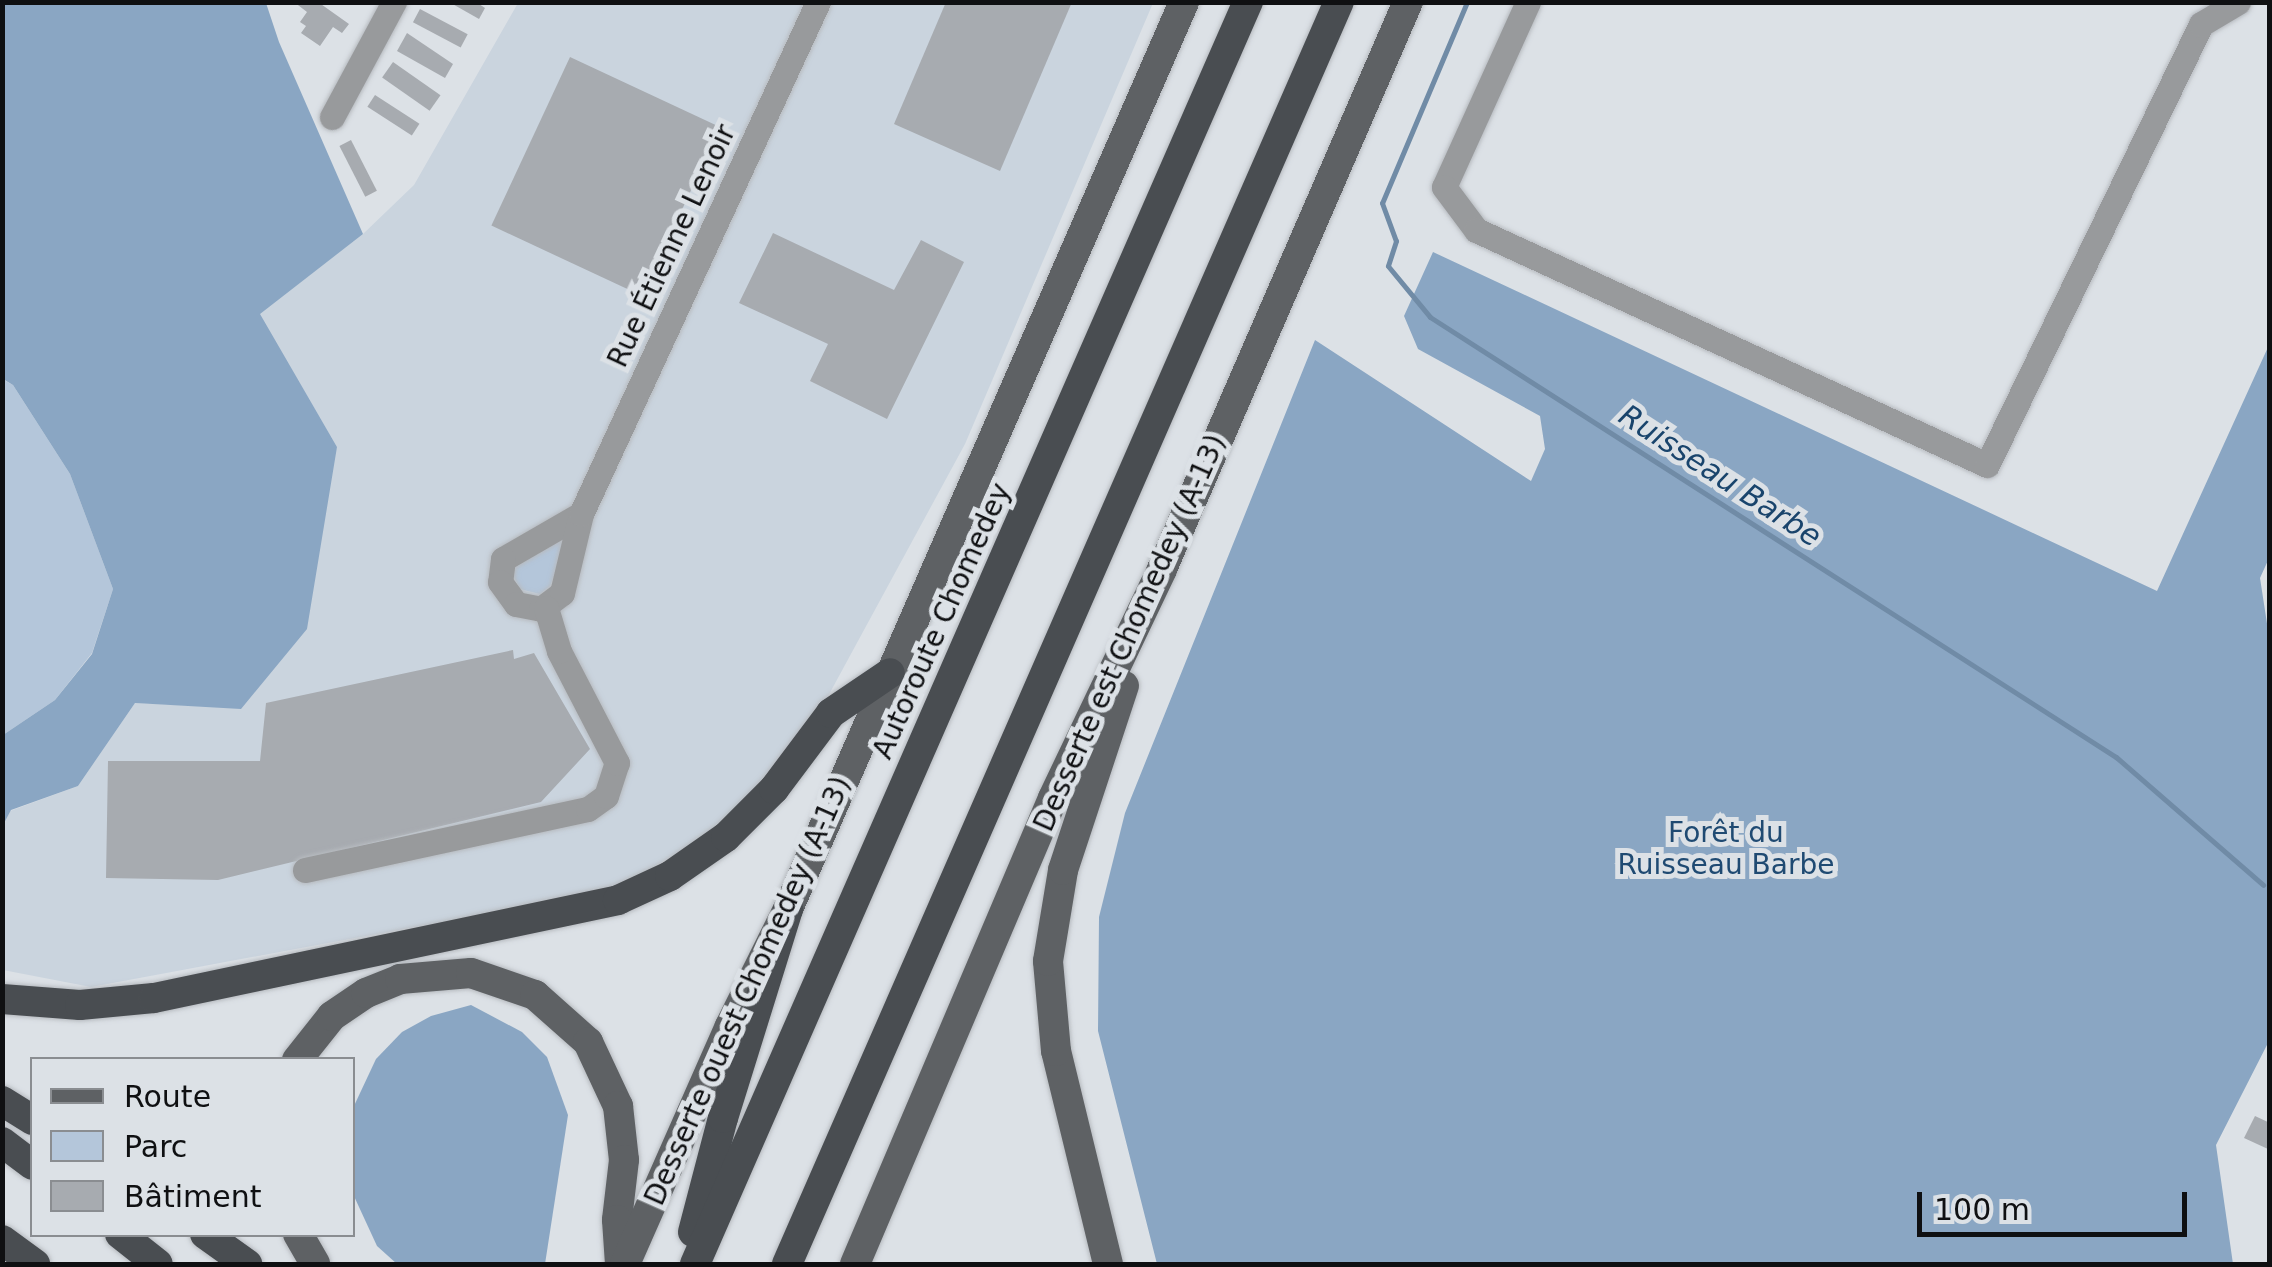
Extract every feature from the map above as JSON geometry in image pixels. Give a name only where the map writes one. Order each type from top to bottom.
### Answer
[{"type":"highway","name":"Autoroute Chomedey","points":[[695,1264],[1248,2]]},
{"type":"highway","points":[[787,1264],[1339,2]]},
{"type":"highway","points":[[2,999],[80,1005],[180,994],[618,900],[670,876],[726,837],[774,789],[831,713],[890,673]]},
{"type":"highway","points":[[685,1264],[723,1118],[788,909]]},
{"type":"highway","points":[[2,1101],[30,1119]]},
{"type":"highway","points":[[2,1142],[30,1163]]},
{"type":"highway","points":[[124,1237],[158,1264]]},
{"type":"highway","points":[[209,1237],[247,1264]]},
{"type":"highway","points":[[2,1240],[35,1264]]},
{"type":"main road","name":"Desserte ouest Chomedey (A-13)","points":[[623,1264],[730,1026],[788,909],[1184,2]]},
{"type":"main road","name":"Desserte est Chomedey (A-13)","points":[[855,1264],[1054,798],[1162,569],[1408,2]]},
{"type":"main road","points":[[1108,1264],[1056,1051],[1048,986],[1049,936],[1063,870],[1162,569]]},
{"type":"main road","points":[[300,1057],[332,1016],[366,993],[400,978],[471,973],[536,995],[588,1042],[618,1106],[624,1141],[617,1220],[623,1264]]},
{"type":"main road","points":[[300,1237],[315,1264]]},
{"type":"street","points":[[332,116],[394,2]]},
{"type":"street","name":"Rue Étienne Lenoir","points":[[546,608],[557,601],[567,584],[581,514],[818,2]]},
{"type":"street","points":[[1528,2],[1444,186],[1476,230],[1987,465],[2200,24],[2238,2]]},
{"type":"street","points":[[305,870],[588,809],[606,796],[617,763],[559,652],[546,608],[526,609],[509,598],[500,582],[500,567],[516,548],[581,514]]},
{"type":"shaded area","points":[[518,3],[1153,3],[965,444],[820,711],[719,829],[613,890],[91,987],[3,970],[2,825],[10,811],[78,786],[135,703],[241,708],[337,447],[259,314],[363,234],[414,185]]},
{"type":"green space","points":[[3,2],[266,3],[279,42],[363,234],[260,314],[337,447],[307,629],[241,709],[135,703],[78,786],[11,810],[3,825],[3,735],[55,700],[92,654],[113,589],[70,474],[13,385],[3,379]]},
{"type":"green space","name":"Forêt du Ruisseau Barbe","points":[[1433,252],[2157,591],[2269,345],[2270,556],[2260,578],[2270,643],[2270,1039],[2216,1145],[2233,1264],[1157,1264],[1098,1031],[1099,917],[1125,813],[1315,340],[1531,481],[1545,449],[1540,416],[1418,349],[1404,316]]},
{"type":"green space","points":[[2,379],[13,385],[70,474],[113,589],[92,653],[55,700],[3,735]]},
{"type":"green space","points":[[559,539],[565,547],[550,586],[540,594],[520,589],[514,577],[516,565]]},
{"type":"green space","points":[[471,1005],[522,1032],[547,1057],[568,1115],[545,1264],[397,1264],[377,1246],[355,1198],[355,1104],[376,1059],[402,1032],[431,1016]]},
{"type":"building","points":[[294,2],[318,2],[349,24],[342,33],[333,27],[320,46],[301,33],[306,26],[300,22],[307,12]]},
{"type":"building","points":[[449,2],[476,2],[485,8],[479,19]]},
{"type":"building","points":[[946,2],[1072,2],[1000,171],[894,124]]},
{"type":"building","points":[[420,9],[468,34],[461,48],[413,22]]},
{"type":"building","points":[[407,33],[453,64],[445,78],[397,51]]},
{"type":"building","points":[[570,57],[720,127],[642,296],[491,226]]},
{"type":"building","points":[[393,62],[441,95],[430,111],[382,78]]},
{"type":"building","points":[[375,95],[419,124],[412,136],[367,107]]},
{"type":"building","points":[[351,140],[377,191],[365,197],[339,146]]},
{"type":"building","points":[[773,233],[894,290],[921,240],[964,262],[887,419],[810,381],[828,344],[739,303]]},
{"type":"building","points":[[513,650],[514,659],[534,653],[590,749],[541,802],[218,880],[106,878],[108,761],[260,761],[266,703]]},
{"type":"building","points":[[2255,1116],[2270,1123],[2268,1149],[2244,1138]]},
{"type":"waterway","name":"Ruisseau Barbe","points":[[1467,2],[1382,203],[1396,241],[1388,266],[1430,317],[2116,757],[2263,885]]}]
